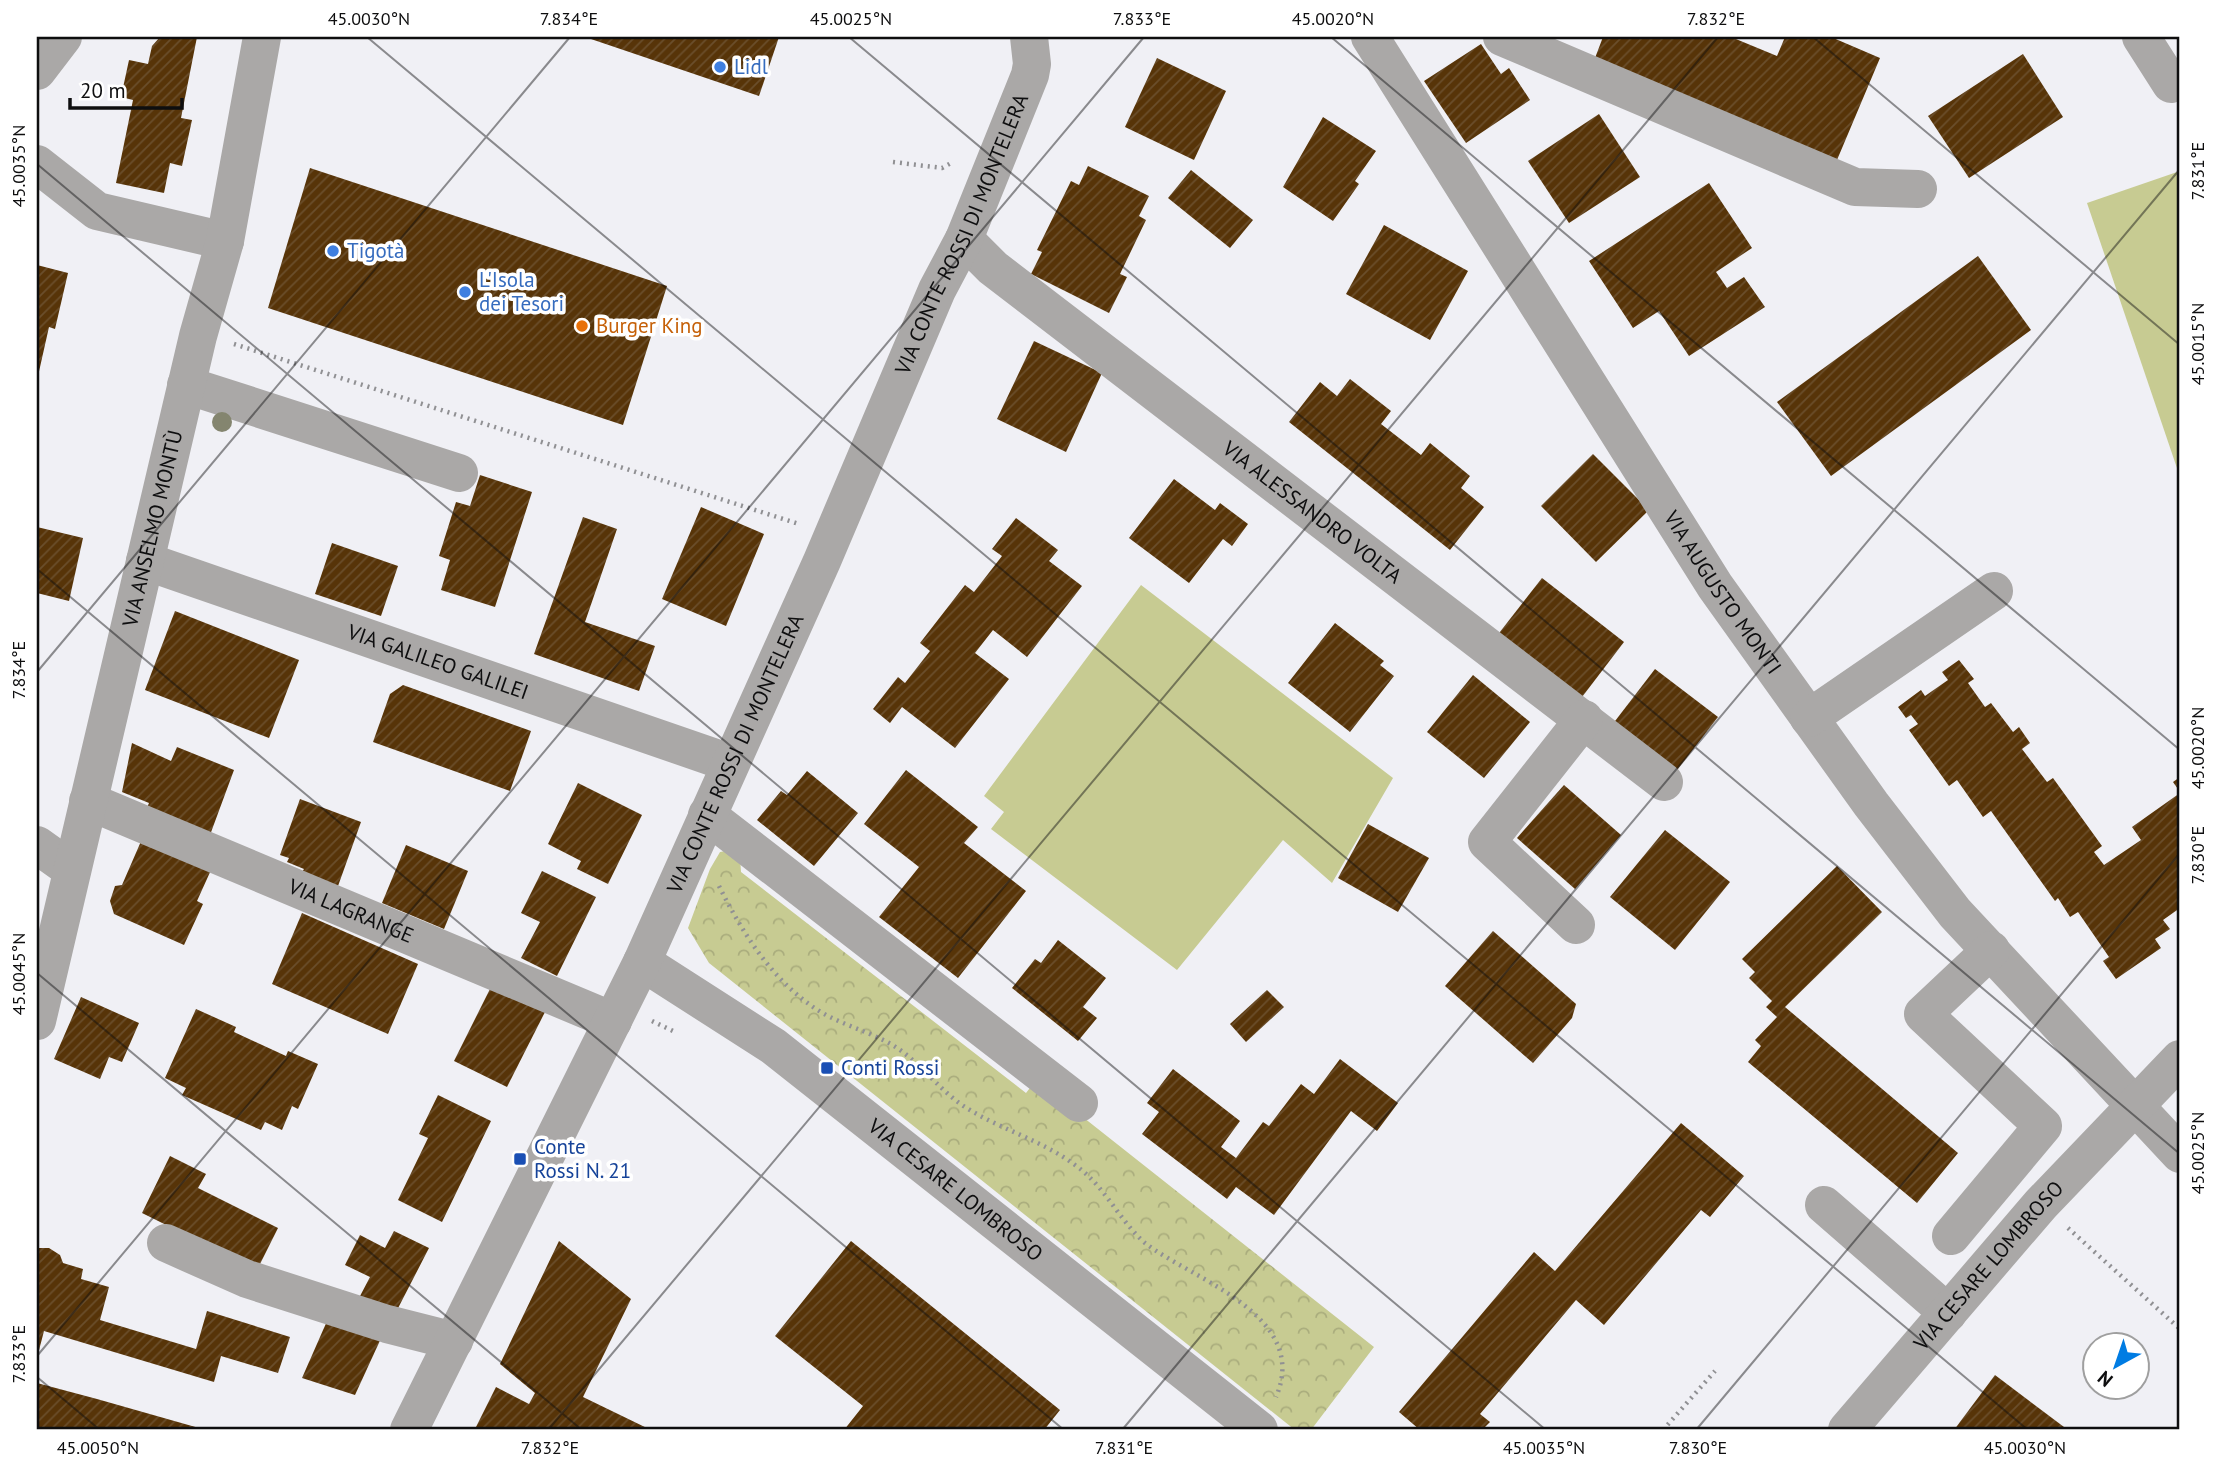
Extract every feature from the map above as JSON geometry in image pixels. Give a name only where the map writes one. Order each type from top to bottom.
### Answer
[{"type":"street","points":[[37,72],[63,37]]},
{"type":"street","name":"VIA ANSELMO MONTÙ","points":[[37,1021],[198,336],[225,241],[262,37]]},
{"type":"street","name":"VIA AUGUSTO MONTI","points":[[1370,37],[1715,586],[1809,718],[1955,914],[2180,1154]]},
{"type":"street","points":[[1502,37],[1855,187],[1919,189]]},
{"type":"street","points":[[2141,37],[2171,85]]},
{"type":"street","name":"VIA CONTE ROSSI DI MONTELERA","points":[[409,1430],[627,1020],[642,962],[822,561],[937,290],[964,239],[1036,46]]},
{"type":"street","points":[[37,164],[97,211],[225,241]]},
{"type":"street","name":"VIA ALESSANDRO VOLTA","points":[[964,239],[993,268],[1664,782]]},
{"type":"street","points":[[186,386],[459,472]]},
{"type":"street","name":"VIA GALILEO GALILEI","points":[[145,561],[730,763]]},
{"type":"street","points":[[1809,718],[1994,591]]},
{"type":"street","points":[[1576,925],[1487,842],[1584,719]]},
{"type":"street","name":"VIA LAGRANGE","points":[[88,801],[627,1020]]},
{"type":"street","points":[[707,815],[1079,1103]]},
{"type":"street","points":[[37,845],[72,870]]},
{"type":"street","points":[[1951,1236],[2043,1126],[1923,1014],[1991,950]]},
{"type":"street","name":"VIA CESARE LOMBROSO","points":[[642,962],[773,1046],[1266,1416]]},
{"type":"street","points":[[2135,1105],[2180,1059]]},
{"type":"street","name":"VIA CESARE LOMBROSO","points":[[1847,1430],[2041,1204],[2135,1105]]},
{"type":"street","points":[[1824,1205],[1948,1313]]},
{"type":"street","points":[[166,1243],[247,1279],[454,1341]]},
{"type":"path","points":[[893,162],[942,168],[957,160]]},
{"type":"path","points":[[198,336],[357,382],[700,490],[800,524],[802,534]]},
{"type":"path","points":[[716,881],[740,928],[765,962],[813,1007],[888,1043],[962,1105],[1073,1163],[1106,1193],[1121,1217],[1145,1244],[1259,1315],[1272,1335],[1282,1360],[1282,1382],[1266,1416]]},
{"type":"path","points":[[627,1020],[681,1035]]},
{"type":"path","points":[[2041,1204],[2180,1329]]},
{"type":"path","points":[[1663,1430],[1714,1371]]},
{"type":"green space","points":[[2180,171],[2180,477],[2087,203]]},
{"type":"green space","points":[[1141,585],[1393,778],[1332,883],[1283,840],[1177,970],[991,829],[1004,812],[984,796]]},
{"type":"green space","points":[[731,850],[740,857],[741,872],[1026,1093],[1036,1080],[1374,1347],[1311,1430],[1295,1430],[709,963],[688,928],[710,869],[720,852]]},
{"type":"building","points":[[160,37],[197,37],[181,118],[192,120],[182,166],[170,163],[164,193],[116,183],[133,100],[121,97],[129,60],[148,64],[152,46]]},
{"type":"building","name":"Lidl","points":[[585,37],[779,37],[759,96]]},
{"type":"building","points":[[1603,37],[1731,37],[1777,56],[1785,37],[1831,37],[1880,58],[1837,160],[1595,58]]},
{"type":"building","points":[[1481,44],[1501,74],[1509,68],[1530,100],[1466,143],[1424,81]]},
{"type":"building","points":[[2023,54],[2063,117],[1969,178],[1928,116]]},
{"type":"building","points":[[1157,58],[1226,91],[1194,160],[1125,127]]},
{"type":"building","points":[[1599,114],[1640,177],[1569,223],[1528,161]]},
{"type":"building","points":[[1323,117],[1376,151],[1355,181],[1359,184],[1333,221],[1283,187]]},
{"type":"building","points":[[1088,166],[1149,196],[1139,216],[1146,220],[1120,274],[1127,277],[1109,313],[1031,274],[1042,252],[1037,250],[1071,181],[1079,185]]},
{"type":"building","points":[[310,168],[667,286],[623,425],[268,308]]},
{"type":"building","points":[[1191,170],[1253,220],[1230,248],[1168,198]]},
{"type":"building","points":[[1709,183],[1752,248],[1716,272],[1727,288],[1744,277],[1765,307],[1689,356],[1659,311],[1633,328],[1589,261]]},
{"type":"building","points":[[1384,225],[1468,271],[1430,340],[1346,294]]},
{"type":"building","points":[[1978,256],[2031,330],[1831,476],[1777,402]]},
{"type":"building","points":[[37,265],[68,273],[55,329],[49,327],[38,376]]},
{"type":"building","points":[[1034,341],[1102,373],[1066,452],[997,419]]},
{"type":"building","points":[[1350,379],[1391,411],[1381,424],[1421,455],[1430,443],[1470,476],[1461,488],[1484,507],[1450,550],[1289,422],[1320,382],[1337,396]]},
{"type":"building","points":[[1593,454],[1649,510],[1596,562],[1541,506]]},
{"type":"building","points":[[480,475],[532,492],[495,607],[441,590],[450,560],[439,556],[456,502],[470,506]]},
{"type":"building","points":[[1174,479],[1215,510],[1220,503],[1248,524],[1232,546],[1223,539],[1189,583],[1129,538]]},
{"type":"building","points":[[701,507],[764,534],[726,626],[662,599]]},
{"type":"building","points":[[583,517],[617,529],[585,622],[655,646],[639,691],[534,654]]},
{"type":"building","points":[[1016,518],[1058,550],[1049,561],[1082,586],[1027,657],[993,630],[975,653],[1009,679],[955,748],[902,707],[890,723],[873,709],[898,677],[905,683],[930,651],[920,643],[965,585],[974,592],[1002,556],[992,549]]},
{"type":"building","points":[[37,527],[83,538],[69,601],[37,593]]},
{"type":"building","points":[[332,543],[398,566],[381,616],[315,594]]},
{"type":"building","points":[[1542,578],[1624,642],[1579,701],[1496,637]]},
{"type":"building","points":[[175,611],[299,660],[269,738],[145,690]]},
{"type":"building","points":[[1335,623],[1384,661],[1380,665],[1394,676],[1350,732],[1288,683]]},
{"type":"building","points":[[1959,660],[1974,679],[1968,683],[1985,707],[1991,703],[2013,732],[2019,727],[2030,743],[2022,749],[2047,782],[2053,778],[2102,846],[2094,852],[2104,865],[2141,840],[2132,827],[2180,793],[2180,908],[2163,920],[2170,929],[2155,939],[2161,948],[2116,979],[2103,961],[2109,957],[2078,912],[2070,917],[2058,898],[2055,901],[1991,811],[1983,817],[1957,780],[1949,786],[1909,730],[1918,724],[1911,715],[1906,718],[1898,707],[1921,690],[1925,696],[1948,680],[1942,672]]},
{"type":"building","points":[[1655,669],[1718,717],[1674,774],[1612,725]]},
{"type":"building","points":[[1473,675],[1530,722],[1484,778],[1427,732]]},
{"type":"building","points":[[403,685],[531,731],[510,791],[373,742],[390,694]]},
{"type":"building","points":[[132,743],[171,761],[177,747],[234,770],[210,835],[146,810],[149,803],[122,792]]},
{"type":"building","points":[[906,770],[978,827],[964,843],[1026,891],[958,978],[879,917],[919,867],[864,824]]},
{"type":"building","points":[[807,771],[858,813],[814,866],[757,820],[781,791],[787,795]]},
{"type":"building","points":[[2180,777],[2180,792],[2173,782]]},
{"type":"building","points":[[578,783],[642,815],[608,884],[577,869],[581,861],[548,844]]},
{"type":"building","points":[[1564,785],[1621,835],[1575,889],[1517,838]]},
{"type":"building","points":[[300,799],[361,822],[338,886],[302,872],[304,869],[287,862],[289,858],[280,855]]},
{"type":"building","points":[[1368,824],[1429,858],[1398,912],[1338,878]]},
{"type":"building","points":[[1665,830],[1730,882],[1675,950],[1610,897]]},
{"type":"building","points":[[142,839],[211,870],[197,901],[203,904],[184,945],[114,914],[110,901],[115,886],[122,885]]},
{"type":"building","points":[[406,845],[468,871],[444,929],[382,903]]},
{"type":"building","points":[[1837,866],[1882,912],[1785,1007],[1958,1153],[1917,1203],[1748,1062],[1761,1046],[1755,1040],[1777,1017],[1766,1007],[1772,1001],[1749,978],[1755,972],[1742,959]]},
{"type":"building","points":[[542,871],[596,897],[557,976],[521,958],[540,922],[521,913]]},
{"type":"building","points":[[302,913],[418,964],[388,1034],[272,984]]},
{"type":"building","points":[[1493,931],[1576,1004],[1572,1018],[1533,1063],[1445,986]]},
{"type":"building","points":[[1058,940],[1106,978],[1083,1007],[1097,1018],[1078,1041],[1012,988],[1035,959],[1041,963]]},
{"type":"building","points":[[493,983],[546,1010],[507,1087],[454,1061]]},
{"type":"building","points":[[1267,990],[1284,1007],[1246,1042],[1230,1024]]},
{"type":"building","points":[[81,997],[139,1023],[122,1062],[109,1057],[100,1079],[54,1059]]},
{"type":"building","points":[[196,1009],[236,1027],[234,1032],[286,1056],[288,1051],[318,1064],[298,1109],[292,1106],[282,1130],[265,1122],[261,1130],[182,1095],[186,1088],[165,1078]]},
{"type":"building","points":[[1340,1059],[1398,1103],[1377,1131],[1351,1111],[1274,1215],[1236,1187],[1227,1199],[1142,1134],[1159,1112],[1147,1103],[1173,1069],[1240,1121],[1221,1147],[1236,1158],[1263,1122],[1269,1126],[1301,1084],[1314,1094]]},
{"type":"building","points":[[438,1095],[491,1121],[442,1222],[398,1200],[428,1138],[419,1134]]},
{"type":"building","points":[[1681,1123],[1744,1176],[1710,1217],[1701,1210],[1604,1325],[1576,1300],[1480,1414],[1490,1422],[1482,1430],[1420,1430],[1399,1412],[1534,1252],[1555,1271]]},
{"type":"building","points":[[170,1156],[206,1174],[198,1188],[278,1228],[257,1270],[142,1213]]},
{"type":"building","points":[[394,1231],[429,1248],[394,1316],[359,1298],[370,1277],[345,1265],[360,1235],[385,1248]]},
{"type":"building","points":[[559,1241],[631,1299],[583,1397],[651,1430],[475,1429],[496,1387],[529,1404],[535,1393],[500,1364]]},
{"type":"building","points":[[851,1241],[1060,1410],[1044,1430],[844,1430],[863,1406],[775,1336]]},
{"type":"building","points":[[37,1248],[49,1248],[60,1255],[63,1263],[83,1269],[81,1279],[109,1287],[100,1320],[196,1349],[207,1311],[290,1337],[278,1373],[221,1356],[214,1382],[44,1331],[37,1358]]},
{"type":"building","points":[[331,1312],[383,1334],[355,1395],[302,1378]]},
{"type":"building","points":[[1995,1375],[2068,1430],[1954,1430]]},
{"type":"building","points":[[37,1383],[97,1399],[206,1430],[37,1430]]},
{"type":"place","name":"Lidl","points":[[720,67]]},
{"type":"place","name":"Tigotà","points":[[333,251]]},
{"type":"place","name":"L'Isola dei Tesori","points":[[465,292]]},
{"type":"place","name":"Burger King","points":[[582,326]]},
{"type":"place","name":"Conti Rossi","points":[[827,1068]]},
{"type":"place","name":"Conte Rossi N. 21","points":[[520,1159]]}]
